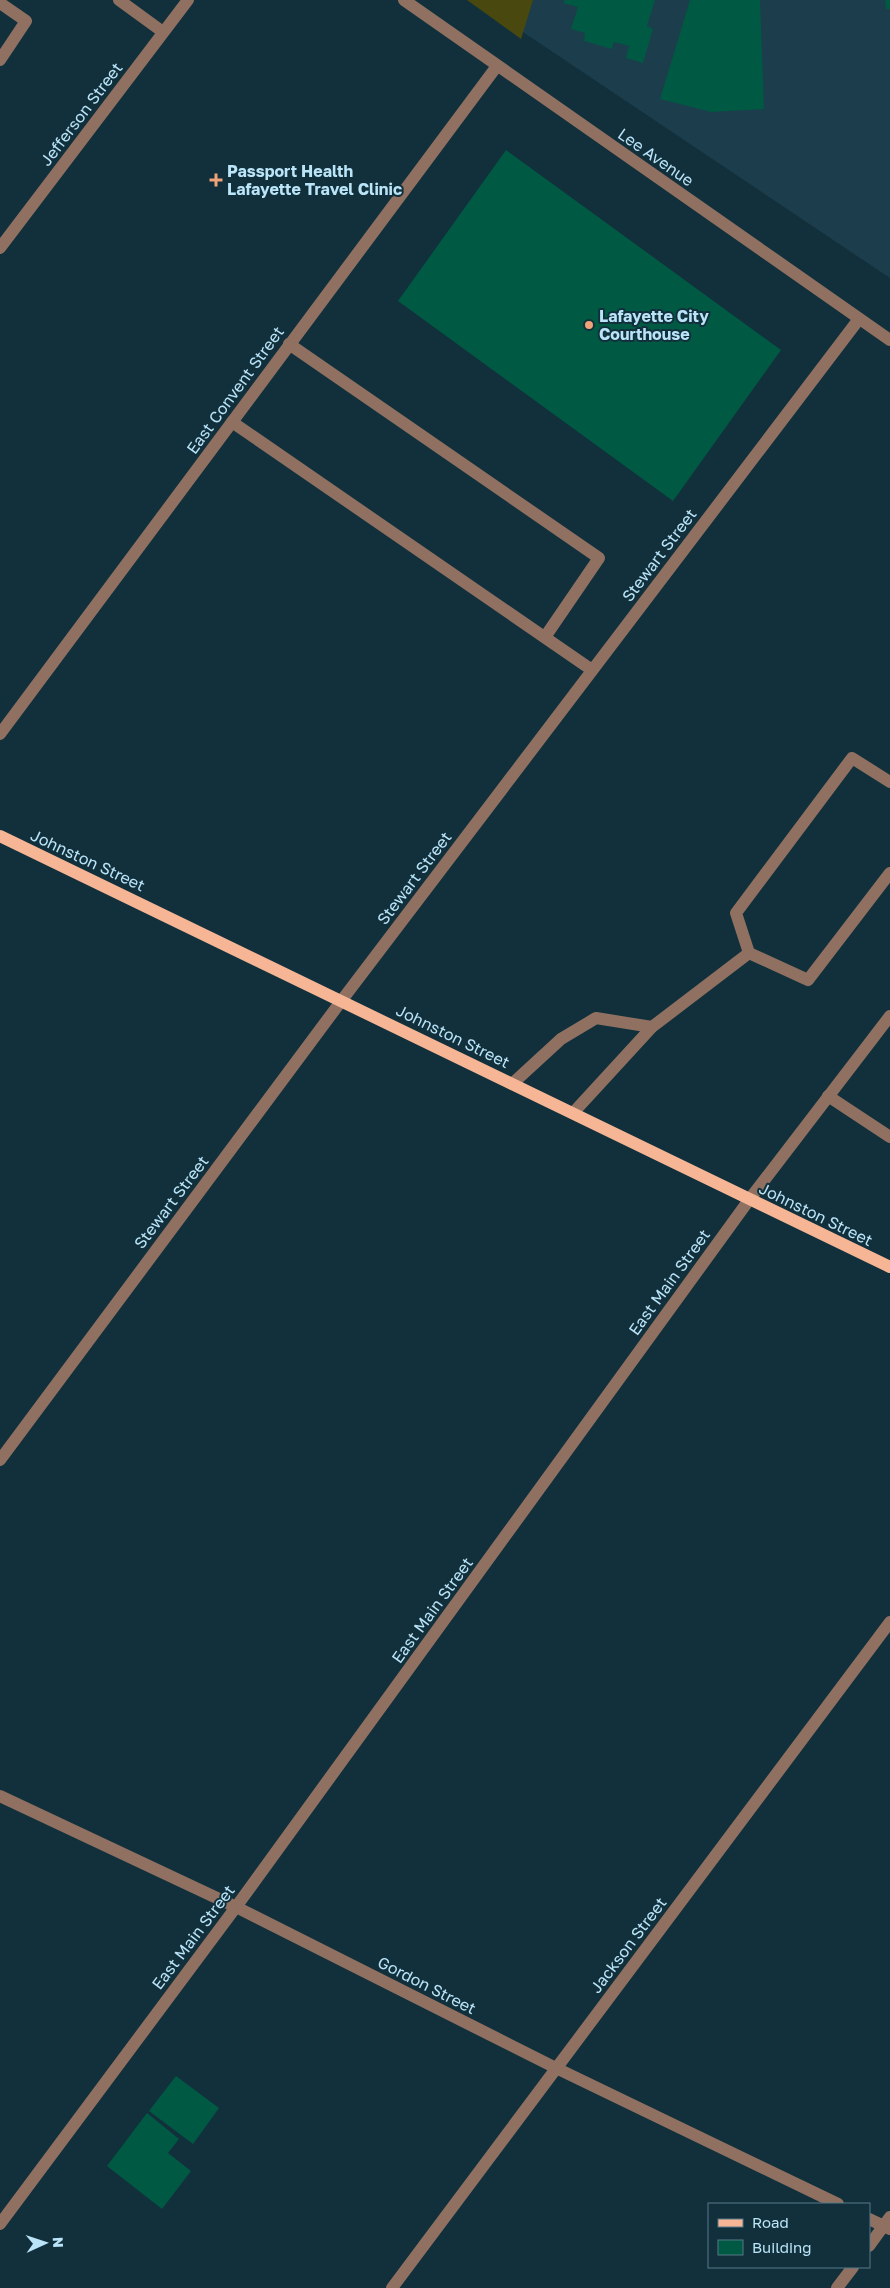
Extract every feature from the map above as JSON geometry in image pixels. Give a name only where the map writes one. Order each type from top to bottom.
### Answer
[{"type":"main road","name":"Johnston Street","points":[[0,836],[890,1267]]},
{"type":"street","points":[[119,0],[163,32]]},
{"type":"street","name":"Jefferson Street","points":[[0,248],[188,0]]},
{"type":"street","name":"Lee Avenue","points":[[404,0],[890,340]]},
{"type":"street","points":[[0,3],[26,21],[0,60]]},
{"type":"street","name":"East Convent Street","points":[[0,734],[497,66]]},
{"type":"street","name":"Stewart Street","points":[[0,1460],[342,1000],[859,319]]},
{"type":"street","points":[[289,344],[598,558],[545,637]]},
{"type":"street","points":[[232,422],[592,670]]},
{"type":"street","points":[[890,782],[852,758],[736,913],[749,953],[808,980],[890,873]]},
{"type":"street","points":[[573,1114],[652,1027],[749,953]]},
{"type":"street","name":"East Main Street","points":[[0,2224],[236,1907],[749,1200],[890,1016]]},
{"type":"street","points":[[512,1084],[562,1039],[596,1018],[652,1027]]},
{"type":"street","points":[[828,1096],[890,1137]]},
{"type":"street","name":"Jackson Street","points":[[392,2288],[890,1622]]},
{"type":"street","name":"Gordon Street","points":[[0,1796],[236,1907],[556,2068],[836,2203]]},
{"type":"street","points":[[870,2219],[888,2224],[870,2245]]},
{"type":"street","points":[[837,2288],[852,2268]]},
{"type":"shaded area","points":[[467,0],[533,0],[521,39]]},
{"type":"shaded area","points":[[475,0],[890,0],[890,278]]},
{"type":"building","points":[[564,0],[655,0],[647,26],[653,29],[643,63],[626,58],[629,46],[614,42],[612,49],[584,41],[585,33],[571,29],[578,7],[563,3]]},
{"type":"building","points":[[690,0],[760,0],[764,109],[711,112],[660,99]]},
{"type":"building","points":[[885,0],[890,0],[890,9],[886,9]]},
{"type":"building","name":"Lafayette City Courthouse","points":[[506,150],[781,350],[673,501],[398,301]]},
{"type":"building","points":[[176,2076],[219,2108],[193,2144],[149,2111]]},
{"type":"building","points":[[147,2113],[179,2139],[168,2153],[191,2171],[162,2209],[107,2166]]},
{"type":"place","name":"Passport Health Lafayette Travel Clinic","points":[[216,180]]},
{"type":"place","name":"Lafayette City Courthouse","points":[[589,325]]}]
